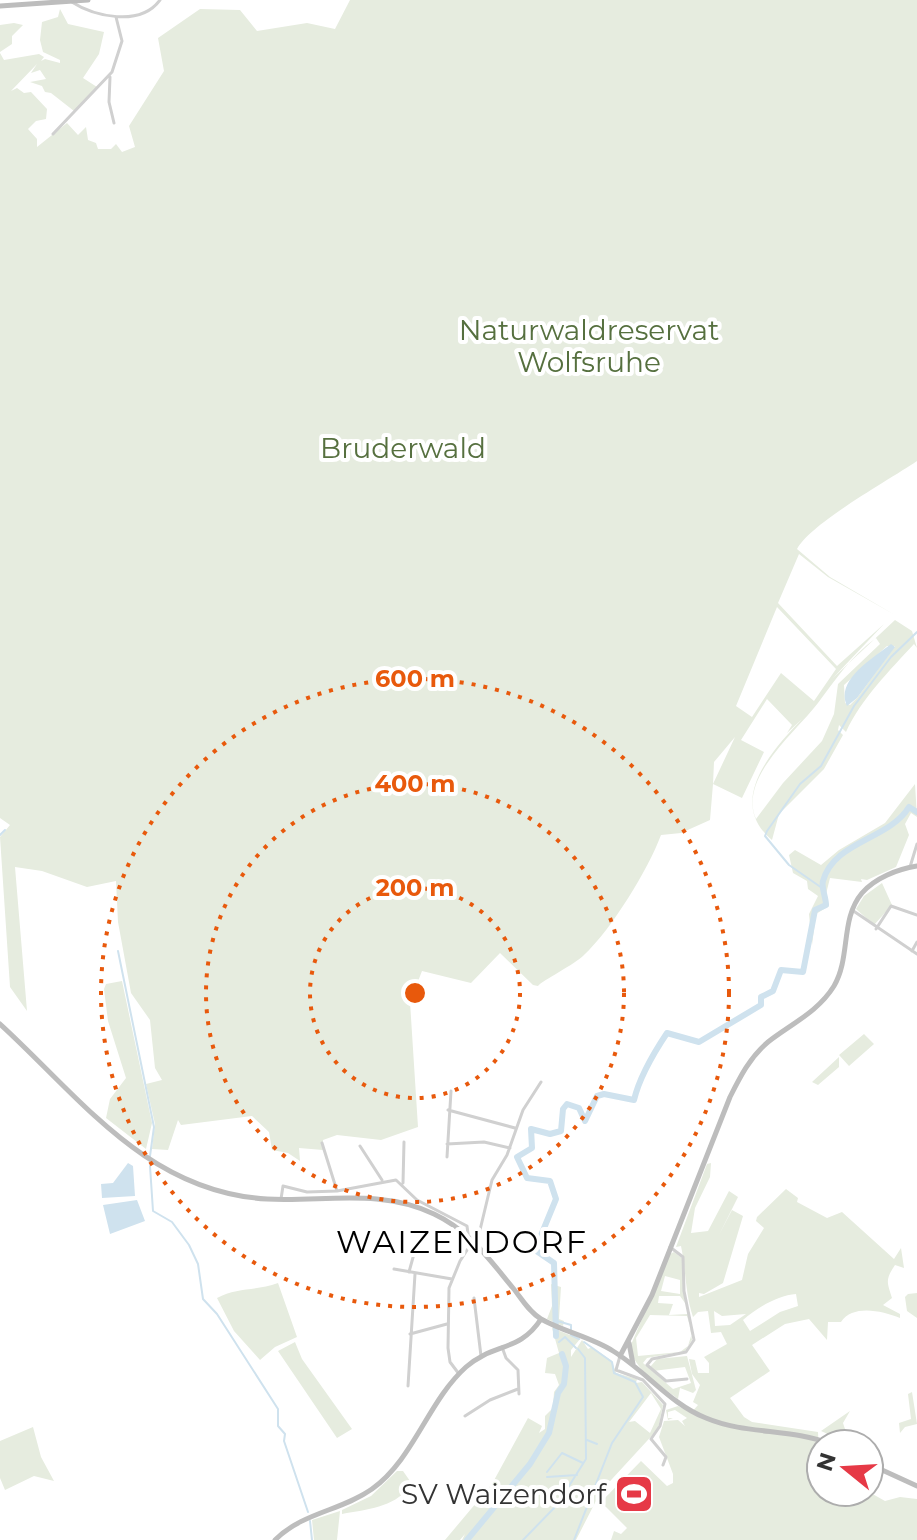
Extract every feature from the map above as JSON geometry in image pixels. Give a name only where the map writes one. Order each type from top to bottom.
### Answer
[{"type":"main road","points":[[0,6],[34,1],[88,0]]},
{"type":"main road","points":[[620,1356],[670,1247],[737,1082],[758,1051],[813,1010],[831,990],[843,962],[851,913],[868,887],[913,866]]},
{"type":"main road","points":[[0,1024],[100,1123],[147,1160],[222,1193],[281,1199],[389,1200],[433,1214],[474,1239],[541,1319],[620,1356],[674,1399],[706,1418],[734,1427],[805,1436]]},
{"type":"main road","points":[[275,1540],[302,1519],[354,1500],[374,1487],[395,1467],[459,1374],[481,1356],[529,1337],[541,1319]]},
{"type":"main road","points":[[629,1342],[630,1359],[635,1367]]},
{"type":"main road","points":[[885,1471],[917,1486]]},
{"type":"street","points":[[70,1],[116,17],[139,15],[160,0]]},
{"type":"street","points":[[114,123],[110,77],[122,41],[116,17]]},
{"type":"street","points":[[53,134],[110,77]]},
{"type":"street","points":[[913,866],[917,844]]},
{"type":"street","points":[[876,929],[891,906],[917,915]]},
{"type":"street","points":[[851,913],[915,952],[917,942]]},
{"type":"street","points":[[459,1374],[450,1362],[447,1324],[452,1279],[481,1226],[486,1193],[510,1148],[515,1128],[541,1082]]},
{"type":"street","points":[[447,1157],[451,1091]]},
{"type":"street","points":[[448,1110],[515,1128]]},
{"type":"street","points":[[404,1142],[403,1183],[417,1200],[467,1226],[468,1234]]},
{"type":"street","points":[[447,1144],[484,1142],[510,1148]]},
{"type":"street","points":[[322,1143],[337,1191]]},
{"type":"street","points":[[360,1146],[382,1180]]},
{"type":"street","points":[[281,1199],[283,1186],[307,1192],[337,1191],[382,1180],[403,1183]]},
{"type":"street","points":[[409,1272],[420,1232]]},
{"type":"street","points":[[670,1247],[683,1257],[684,1291],[694,1337],[686,1352],[652,1359],[647,1365],[666,1381],[687,1379]]},
{"type":"street","points":[[394,1269],[452,1279]]},
{"type":"street","points":[[408,1386],[415,1274]]},
{"type":"street","points":[[474,1298],[481,1356]]},
{"type":"street","points":[[410,1334],[447,1324]]},
{"type":"street","points":[[465,1416],[490,1400],[518,1392],[518,1370],[506,1358],[502,1347]]},
{"type":"street","points":[[620,1356],[616,1370],[643,1380],[665,1404],[662,1423],[651,1439],[666,1457],[663,1465]]},
{"type":"green space","name":"Bruderwald","points":[[350,0],[917,0],[917,461],[834,515],[797,549],[830,577],[895,615],[828,577],[799,554],[778,603],[837,666],[884,624],[833,678],[848,664],[772,756],[755,788],[753,801],[753,793],[758,777],[767,761],[802,719],[787,733],[792,725],[767,699],[741,740],[764,752],[742,798],[713,784],[710,820],[681,833],[661,835],[628,899],[606,931],[579,959],[538,986],[533,985],[500,953],[471,983],[422,971],[410,1002],[418,1127],[381,1140],[337,1135],[323,1140],[323,1150],[299,1148],[300,1161],[288,1153],[272,1150],[269,1132],[252,1116],[181,1125],[178,1120],[168,1150],[152,1149],[155,1124],[146,1084],[162,1080],[155,1068],[150,1020],[131,993],[118,922],[116,881],[87,887],[42,871],[15,867],[27,1011],[10,987],[0,837],[10,825],[0,818],[0,53],[4,60],[39,54],[44,57],[41,61],[45,59],[60,63],[60,60],[43,52],[40,40],[42,22],[58,17],[60,9],[68,24],[104,32],[99,54],[83,78],[97,87],[74,111],[51,93],[45,92],[42,86],[30,82],[46,79],[40,70],[31,73],[37,64],[11,91],[17,88],[24,93],[31,92],[47,109],[46,119],[36,121],[28,129],[37,139],[37,147],[67,123],[78,135],[86,127],[88,140],[96,143],[98,149],[111,149],[116,144],[122,152],[135,147],[129,126],[164,71],[158,38],[200,9],[240,10],[257,31],[307,23],[335,29]],"holes":[[[777,607],[836,669],[814,701],[781,673],[752,717],[736,706]],[[735,737],[713,784],[714,762]]]},
{"type":"green space","points":[[0,25],[23,25],[12,36],[12,44],[0,52]]},
{"type":"green space","points":[[895,620],[912,631],[917,648],[914,644],[877,685],[846,732],[839,725],[838,730],[843,735],[824,769],[779,814],[772,840],[756,819],[783,783],[822,741],[834,714],[838,684],[880,644],[876,638]],"holes":[[[887,646],[895,646],[857,698],[850,705],[845,703],[844,685]]]},
{"type":"green space","points":[[915,784],[917,817],[911,813],[905,824],[909,835],[896,867],[867,880],[861,879],[862,882],[830,878],[826,894],[829,906],[816,914],[812,945],[809,914],[818,896],[808,889],[807,881],[793,873],[789,855],[795,850],[821,865],[839,850],[885,823]]},
{"type":"green space","points":[[882,883],[892,905],[874,925],[856,909],[864,896]]},
{"type":"green space","points":[[122,981],[152,1123],[146,1149],[106,1118],[110,1099],[126,1078],[108,1021],[104,989],[106,984]]},
{"type":"green space","points":[[864,1034],[874,1044],[849,1066],[839,1055]]},
{"type":"green space","points":[[839,1057],[839,1067],[818,1085],[812,1082]]},
{"type":"green space","points":[[711,1163],[710,1177],[695,1208],[691,1233],[708,1231],[729,1191],[738,1197],[719,1235],[732,1210],[743,1216],[723,1283],[704,1294],[699,1293],[699,1297],[742,1280],[748,1254],[764,1228],[756,1221],[757,1217],[786,1189],[798,1198],[797,1202],[827,1218],[842,1212],[894,1259],[901,1248],[904,1268],[895,1265],[892,1270],[888,1281],[892,1298],[883,1305],[900,1314],[900,1318],[877,1311],[853,1313],[841,1322],[828,1322],[827,1340],[809,1319],[785,1324],[752,1345],[770,1371],[730,1398],[744,1417],[752,1422],[805,1430],[805,1508],[885,1508],[885,1501],[900,1497],[917,1499],[917,1540],[611,1540],[614,1531],[621,1534],[627,1528],[601,1502],[641,1461],[667,1486],[673,1483],[673,1474],[659,1437],[664,1421],[678,1420],[685,1426],[682,1421],[687,1418],[675,1410],[668,1412],[668,1418],[673,1418],[668,1420],[666,1410],[678,1406],[691,1413],[698,1405],[693,1402],[700,1385],[692,1374],[689,1359],[695,1360],[698,1373],[709,1373],[709,1363],[704,1357],[727,1344],[721,1332],[711,1333],[708,1311],[698,1312],[693,1317],[681,1246],[676,1247],[707,1164]],"holes":[[[796,1294],[798,1306],[780,1312],[750,1331],[743,1320],[761,1307],[789,1295]],[[714,1311],[722,1316],[746,1314],[730,1325],[715,1326]]]},
{"type":"green space","points":[[674,1252],[682,1258],[685,1303],[680,1296],[659,1296],[658,1303],[673,1304],[669,1315],[688,1314],[690,1325],[687,1316],[650,1315],[636,1338],[638,1356],[679,1352],[647,1358],[643,1363],[673,1389],[691,1383],[685,1367],[653,1371],[650,1367],[657,1359],[687,1356],[696,1390],[693,1393],[680,1388],[678,1399],[642,1370],[630,1347],[670,1254]],"holes":[[[665,1276],[680,1280],[680,1294],[661,1291]]]},
{"type":"green space","points":[[278,1283],[297,1337],[275,1347],[260,1360],[234,1331],[217,1298]]},
{"type":"green space","points":[[551,1284],[561,1287],[559,1319],[564,1321],[563,1326],[547,1319],[552,1306]]},
{"type":"green space","points":[[917,1293],[917,1318],[907,1311],[905,1297]]},
{"type":"green space","points":[[552,1328],[580,1339],[571,1350],[571,1357],[582,1340],[588,1349],[592,1347],[612,1361],[616,1373],[637,1379],[636,1383],[642,1382],[663,1405],[658,1429],[601,1491],[576,1540],[462,1540],[465,1534],[460,1540],[445,1540],[492,1484],[528,1418],[542,1426],[539,1433],[545,1429],[545,1416],[553,1408],[554,1392],[559,1385],[555,1374],[545,1373],[547,1358],[559,1353]],"holes":[[[651,1393],[661,1409],[650,1433],[635,1421],[629,1422]]]},
{"type":"green space","points":[[295,1342],[302,1359],[352,1429],[337,1438],[278,1351]]},
{"type":"green space","points":[[912,1392],[917,1424],[905,1427],[900,1433],[899,1423],[911,1419],[908,1394]]},
{"type":"green space","points":[[850,1411],[843,1423],[845,1428],[825,1428]]},
{"type":"green space","points":[[33,1427],[41,1457],[54,1481],[34,1476],[5,1490],[0,1478],[0,1441]]},
{"type":"green space","points":[[397,1471],[403,1471],[410,1481],[410,1487],[403,1494],[379,1506],[342,1514],[342,1510],[371,1496]]},
{"type":"green space","points":[[340,1511],[337,1540],[314,1540],[312,1520]]},
{"type":"water","points":[[891,644],[895,647],[857,698],[847,706],[846,687],[851,679]]},
{"type":"water","points":[[128,1163],[133,1166],[135,1196],[102,1198],[101,1184],[113,1183]]},
{"type":"water","points":[[137,1200],[145,1221],[110,1234],[103,1205]]},
{"type":"waterway","points":[[822,888],[789,865],[765,836],[800,784],[821,766],[854,706],[891,657],[917,632]]},
{"type":"waterway","points":[[556,1336],[554,1263],[535,1250],[556,1199],[550,1181],[527,1178],[517,1157],[532,1148],[531,1129],[550,1134],[561,1131],[563,1109],[567,1104],[579,1108],[585,1121],[597,1096],[604,1094],[634,1100],[648,1065],[667,1033],[699,1042],[761,1005],[761,997],[773,991],[781,970],[803,972],[815,910],[826,905],[823,881],[829,868],[838,857],[889,827],[909,807],[917,812]]},
{"type":"waterway","points":[[0,835],[5,830]]},
{"type":"waterway","points":[[118,951],[154,1127],[150,1156]]},
{"type":"waterway","points":[[150,1166],[153,1211],[172,1222],[189,1245],[198,1264],[203,1299],[217,1314],[278,1409],[278,1426],[285,1434],[284,1441],[308,1512]]},
{"type":"waterway","points":[[554,1320],[571,1325],[571,1335],[579,1339]]},
{"type":"waterway","points":[[559,1342],[565,1337],[576,1348]]},
{"type":"waterway","points":[[574,1540],[612,1443],[643,1397],[635,1382],[614,1373],[612,1362],[584,1342]]},
{"type":"waterway","points":[[523,1540],[557,1505],[586,1459],[585,1358],[578,1349]]},
{"type":"waterway","points":[[467,1540],[530,1464],[549,1433],[558,1393],[564,1384],[566,1366],[562,1354]]},
{"type":"waterway","points":[[587,1440],[597,1444]]},
{"type":"waterway","points":[[547,1472],[562,1453],[583,1463]]},
{"type":"waterway","points":[[547,1477],[577,1475]]},
{"type":"waterway","points":[[310,1521],[312,1540]]},
{"type":"place","name":"SV Waizendorf","points":[[634,1494]]},
{"type":"district","name":"WAIZENDORF","points":[[462,1241]]},
{"type":"park label","name":"Naturwaldreservat Wolfsruhe","points":[[589,346]]}]
